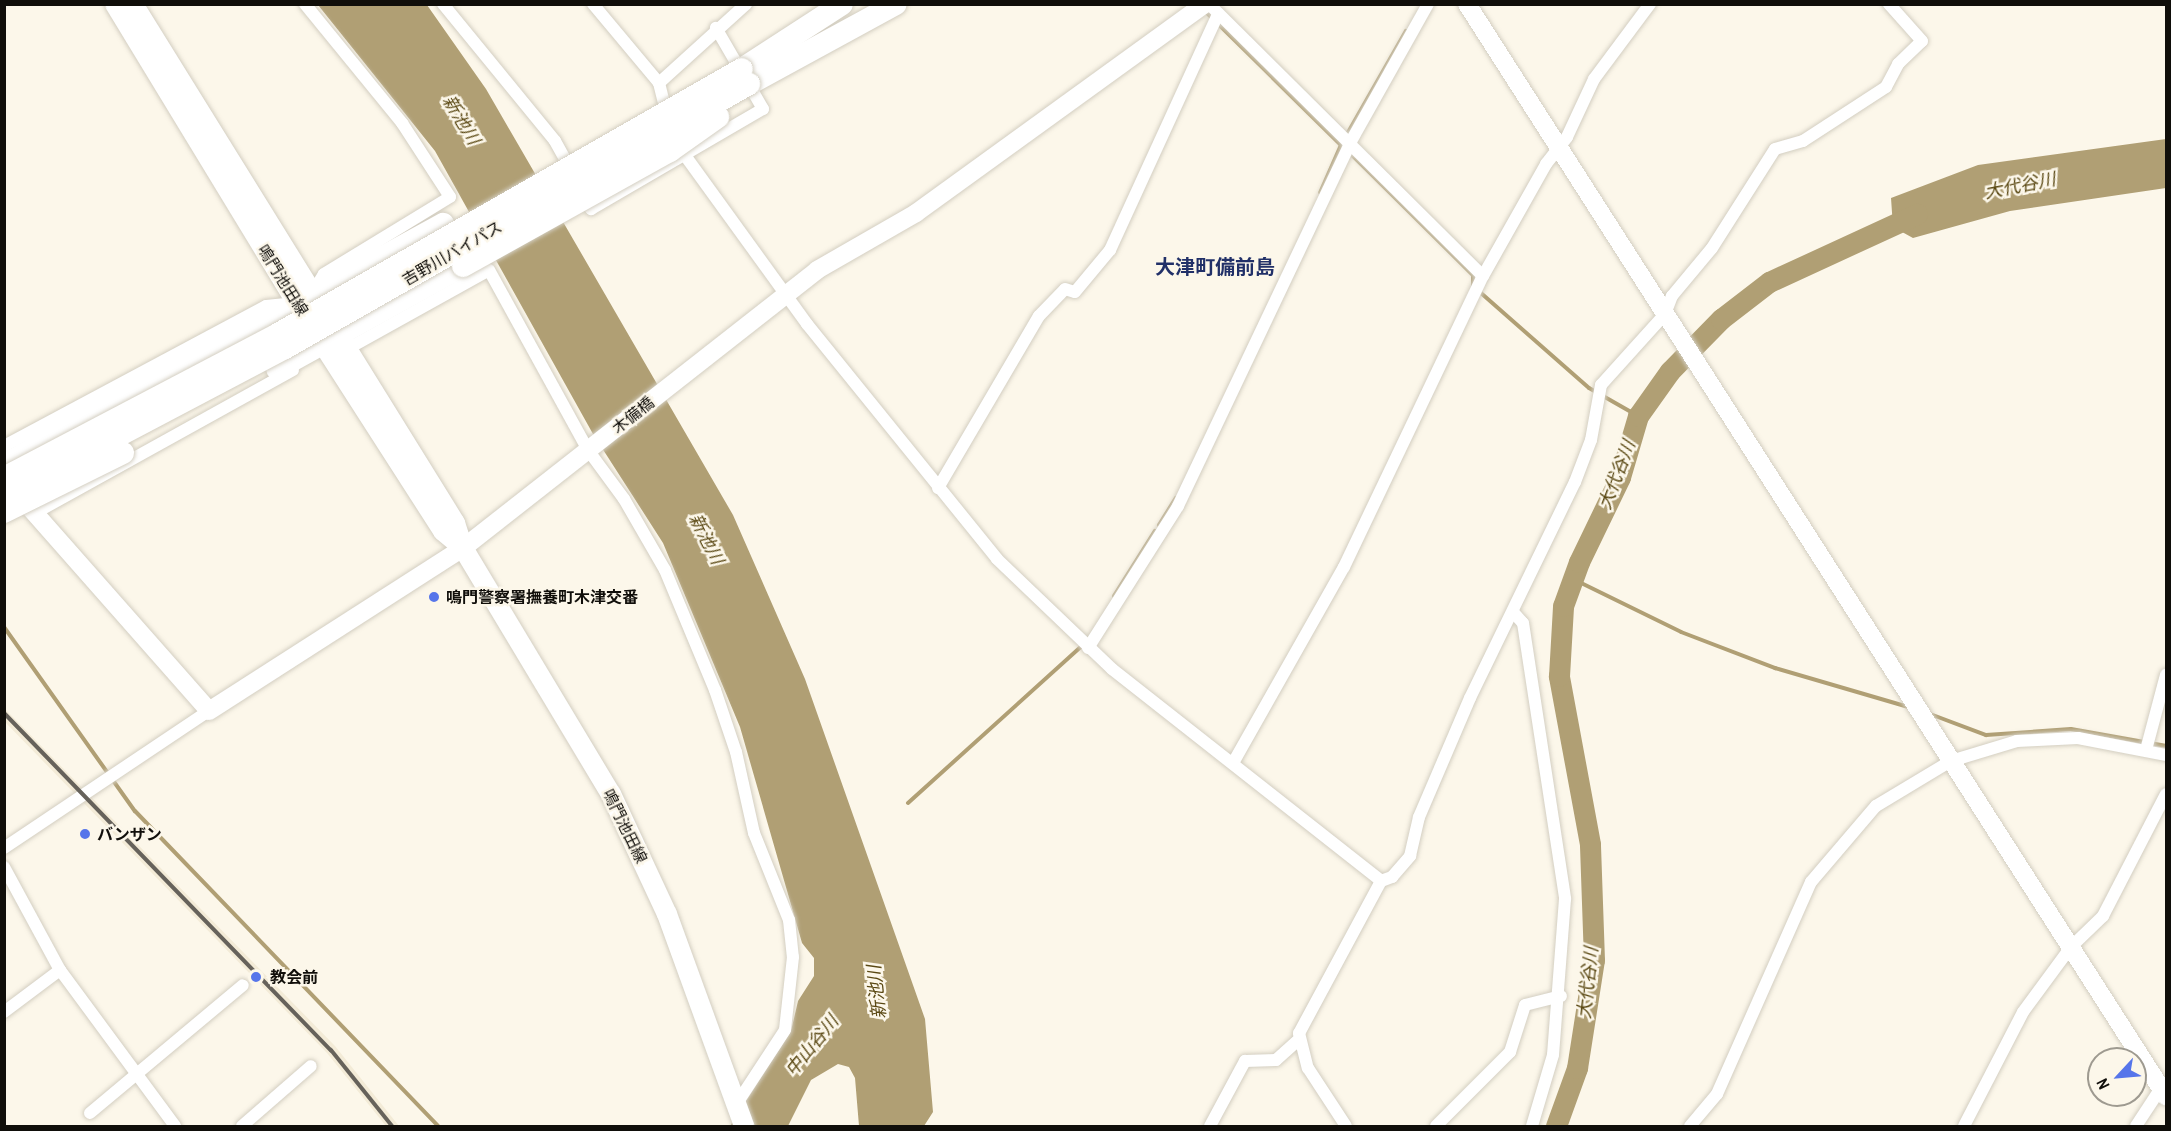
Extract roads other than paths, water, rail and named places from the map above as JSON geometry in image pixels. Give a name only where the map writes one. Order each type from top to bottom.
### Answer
[{"type":"highway","name":"吉野川バイパス","points":[[4,479],[278,334],[746,76],[793,61],[896,4]]},
{"type":"highway","name":"吉野川バイパス","points":[[4,496],[285,348],[746,76],[841,5]]},
{"type":"highway","points":[[4,465],[442,224],[622,119],[746,76]]},
{"type":"highway","points":[[4,512],[277,369],[338,343],[463,266],[670,151],[746,76]]},
{"type":"main road","name":"鳴門池田線","points":[[115,4],[304,298],[338,343],[443,531],[463,548],[611,794],[667,914],[739,1114]]},
{"type":"main road","name":"鳴門池田線","points":[[133,4],[304,298]]},
{"type":"street","points":[[4,446],[266,306],[304,298],[324,274],[450,197],[402,123],[305,4]]},
{"type":"street","points":[[443,4],[555,141],[591,208],[682,158],[763,109],[717,28]]},
{"type":"street","points":[[593,4],[659,82],[682,158],[786,295],[997,559],[1088,648],[1380,880]]},
{"type":"street","points":[[659,82],[746,4]]},
{"type":"street","points":[[1088,648],[1178,506],[1350,144],[1428,4]]},
{"type":"street","points":[[1467,4],[2164,1092],[2136,1126]]},
{"type":"street","points":[[1233,763],[1344,567],[1483,276],[1559,149],[1594,80],[1650,4]]},
{"type":"street","points":[[1210,1126],[1245,1061],[1276,1060],[1298,1040],[1380,880],[1392,877],[1410,856],[1419,817],[1456,729],[1575,482],[1591,440],[1601,385],[1669,319],[1672,296],[1712,248],[1775,149],[1803,141],[1886,87],[1898,64],[1922,41],[1889,4]]},
{"type":"street","points":[[938,488],[1040,316],[1065,289],[1075,292],[1110,250],[1211,8],[1483,276]]},
{"type":"street","name":"木備橋","points":[[209,711],[463,548],[786,295],[855,244],[916,213],[1211,8]]},
{"type":"street","points":[[35,513],[282,378],[338,343],[489,270],[591,448],[665,570],[715,690],[736,752],[754,833],[789,920],[793,957],[785,1030],[739,1114]]},
{"type":"street","points":[[4,479],[209,711],[4,848]]},
{"type":"street","points":[[1513,612],[1522,623],[1534,727],[1562,867],[1561,996],[1553,1055],[1532,1126]]},
{"type":"street","points":[[2146,750],[2166,675]]},
{"type":"street","points":[[1690,1126],[1717,1094],[1811,882],[1860,819],[1951,761],[1993,746],[2056,736],[2166,755]]},
{"type":"street","points":[[1964,1126],[2023,1012],[2071,947],[2103,916],[2166,794]]},
{"type":"street","points":[[4,867],[60,970],[175,1126]]},
{"type":"street","points":[[4,1012],[60,970]]},
{"type":"street","points":[[90,1113],[134,1072],[243,985]]},
{"type":"street","points":[[1436,1126],[1510,1052],[1525,1005],[1561,996]]},
{"type":"street","points":[[1298,1040],[1308,1068],[1346,1126]]},
{"type":"street","points":[[242,1126],[311,1066]]},
{"type":"water","points":[[318,5],[427,5],[486,89],[733,515],[805,679],[925,1019],[933,1112],[924,1126],[859,1126],[855,1078],[849,1067],[838,1064],[811,1080],[788,1126],[730,1126],[791,1031],[798,1001],[814,976],[814,958],[802,943],[740,727],[663,543],[593,434],[435,151]]},
{"type":"water","points":[[2166,139],[2166,188],[2010,211],[1913,238],[1893,227],[1891,198],[1978,165]]},
{"type":"waterway","points":[[1204,10],[1341,145],[1320,193]]},
{"type":"waterway","points":[[1346,136],[1406,31]]},
{"type":"waterway","points":[[1348,151],[1473,275],[1473,286],[1589,388],[1638,416]]},
{"type":"waterway","name":"大代谷川","points":[[1556,1126],[1577,1068],[1594,960],[1590,844],[1559,676],[1563,606],[1579,562],[1620,477],[1638,416],[1670,371],[1721,319],[1769,282],[1917,214]]},
{"type":"waterway","points":[[1159,525],[1176,498]]},
{"type":"waterway","points":[[1114,596],[1155,531]]},
{"type":"waterway","points":[[1573,579],[1681,632],[1775,668],[1908,707]]},
{"type":"waterway","points":[[4,627],[135,811],[438,1126]]},
{"type":"waterway","points":[[908,803],[1083,645]]},
{"type":"waterway","points":[[1930,714],[1986,735],[2071,729],[2166,746]]},
{"type":"railway","points":[[4,713],[331,1050],[392,1126]]},
{"type":"place","name":"鳴門警察署撫養町木津交番","points":[[434,597]]},
{"type":"place","name":"バンザン","points":[[85,834]]},
{"type":"place","name":"教会前","points":[[256,977]]},
{"type":"district","name":"大津町備前島","points":[[1215,266]]},
{"type":"water label","name":"新池川","points":[[461,120]]},
{"type":"water label","name":"新池川","points":[[706,539]]},
{"type":"water label","name":"新池川","points":[[877,992]]},
{"type":"water label","name":"中山谷川","points":[[812,1046]]}]
